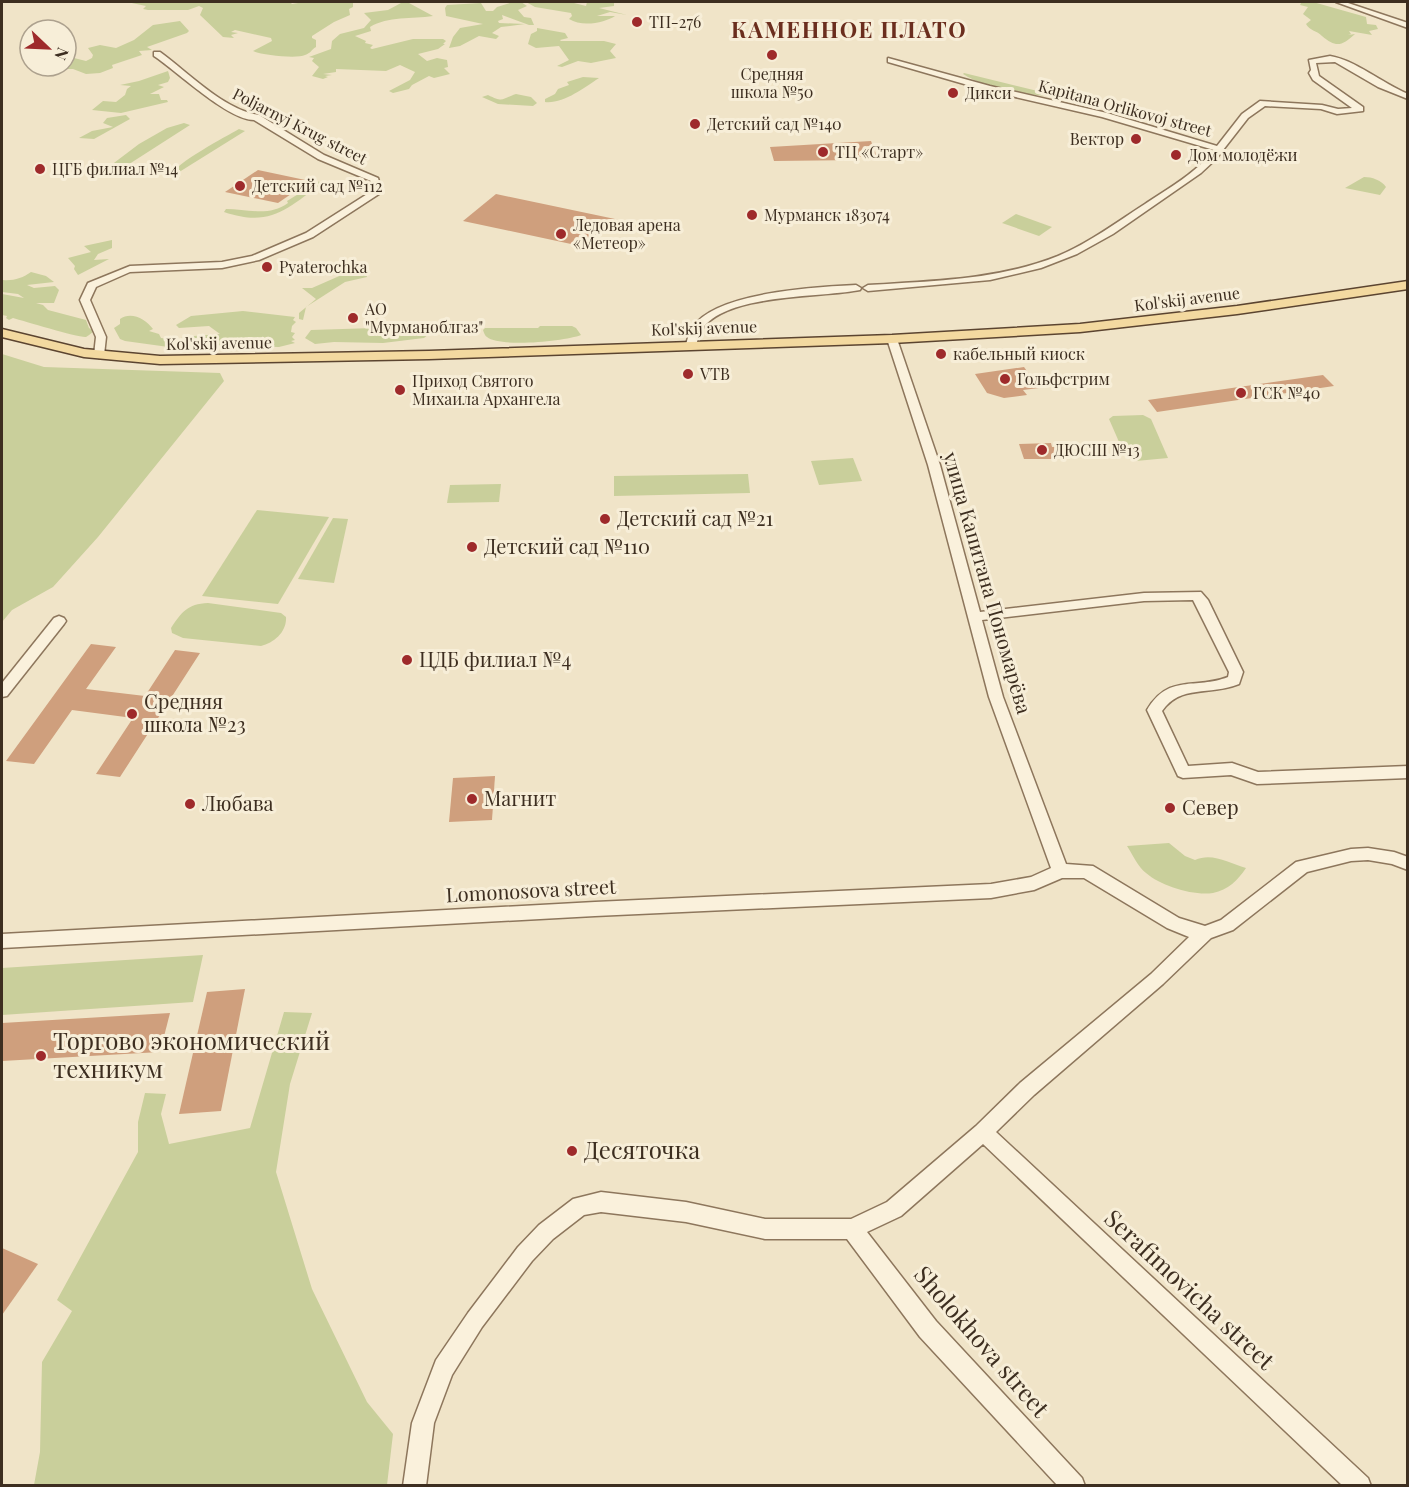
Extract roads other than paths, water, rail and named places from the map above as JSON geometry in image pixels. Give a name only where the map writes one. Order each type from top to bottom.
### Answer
[{"type":"main road","name":"Kol'skij avenue","points":[[2,333],[37,344],[99,356],[160,360],[892,339],[1080,328],[1226,312],[1407,285]]},
{"type":"street","points":[[1341,2],[1407,26]]},
{"type":"street","name":"Poljarnyj Krug street","points":[[99,356],[101,337],[85,300],[92,285],[128,269],[235,263],[269,252],[319,232],[377,192],[375,180],[321,157],[256,117],[247,117],[211,97],[157,54]]},
{"type":"street","points":[[1219,149],[1245,116],[1263,103],[1322,107],[1337,112],[1360,109],[1313,73],[1315,70],[1312,62],[1321,58],[1342,60],[1371,80],[1407,97]]},
{"type":"street","name":"Kapitana Orlikovoj street","points":[[692,344],[692,333],[700,323],[725,309],[753,300],[781,294],[963,282],[1029,269],[1063,257],[1101,238],[1164,195],[1212,159],[1219,149],[1104,115],[988,88],[891,60]]},
{"type":"street","name":"улица Капитана Пономарёва","points":[[892,339],[934,465],[996,697],[1060,871]]},
{"type":"street","points":[[973,617],[1144,597],[1196,596],[1201,600],[1236,672],[1234,680],[1224,685],[1172,690],[1162,696],[1154,710],[1183,772],[1232,769],[1257,778],[1407,772]]},
{"type":"street","points":[[2,692],[59,621]]},
{"type":"street","points":[[414,1485],[423,1423],[444,1368],[475,1320],[525,1254],[546,1232],[580,1206],[601,1202],[686,1212],[765,1229],[852,1229],[894,1209],[983,1132],[1027,1089],[1156,979],[1196,935],[1227,925],[1302,867],[1351,855],[1368,854],[1394,858],[1407,864]]},
{"type":"street","points":[[1060,871],[1076,869],[1097,876],[1173,924],[1196,935]]},
{"type":"street","name":"Lomonosova street","points":[[2,941],[535,912],[992,891],[1034,883],[1060,871]]},
{"type":"street","name":"Serafimovicha street","points":[[983,1132],[1360,1485]]},
{"type":"street","name":"Sholokhova street","points":[[852,1229],[928,1329],[1074,1485]]},
{"type":"place","name":"ТП-276","points":[[637,22]]},
{"type":"place","name":"Средняя школа №50","points":[[772,55]]},
{"type":"place","name":"Дикси","points":[[953,93]]},
{"type":"place","name":"Детский сад №140","points":[[695,124]]},
{"type":"place","name":"Вектор","points":[[1136,139]]},
{"type":"place","name":"ТЦ «Старт»","points":[[823,152]]},
{"type":"place","name":"Дом молодёжи","points":[[1176,155]]},
{"type":"place","name":"ЦГБ филиал №14","points":[[40,169]]},
{"type":"place","name":"Детский сад №112","points":[[240,186]]},
{"type":"place","name":"Мурманск 183074","points":[[752,215]]},
{"type":"place","name":"Ледовая арена «Метеор»","points":[[561,234]]},
{"type":"place","name":"Pyaterochka","points":[[267,267]]},
{"type":"place","name":"AO \"Мурманоблгаз\"","points":[[353,318]]},
{"type":"place","name":"кабельный киоск","points":[[941,354]]},
{"type":"place","name":"VTB","points":[[688,374]]},
{"type":"place","name":"Гольфстрим","points":[[1005,379]]},
{"type":"place","name":"Приход Святого Михаила Архангела","points":[[400,390]]},
{"type":"place","name":"ГСК №40","points":[[1241,393]]},
{"type":"place","name":"ДЮСШ №13","points":[[1042,450]]},
{"type":"place","name":"Детский сад №21","points":[[605,519]]},
{"type":"place","name":"Детский сад №110","points":[[472,547]]},
{"type":"place","name":"ЦДБ филиал №4","points":[[407,660]]},
{"type":"place","name":"Средняя школа №23","points":[[132,714]]},
{"type":"place","name":"Магнит","points":[[472,799]]},
{"type":"place","name":"Любава","points":[[190,804]]},
{"type":"place","name":"Север","points":[[1170,808]]},
{"type":"place","name":"Торгово экономический техникум","points":[[41,1056]]},
{"type":"place","name":"Десяточка","points":[[572,1151]]},
{"type":"district","name":"КАМЕННОЕ ПЛАТО","points":[[849,30]]}]
